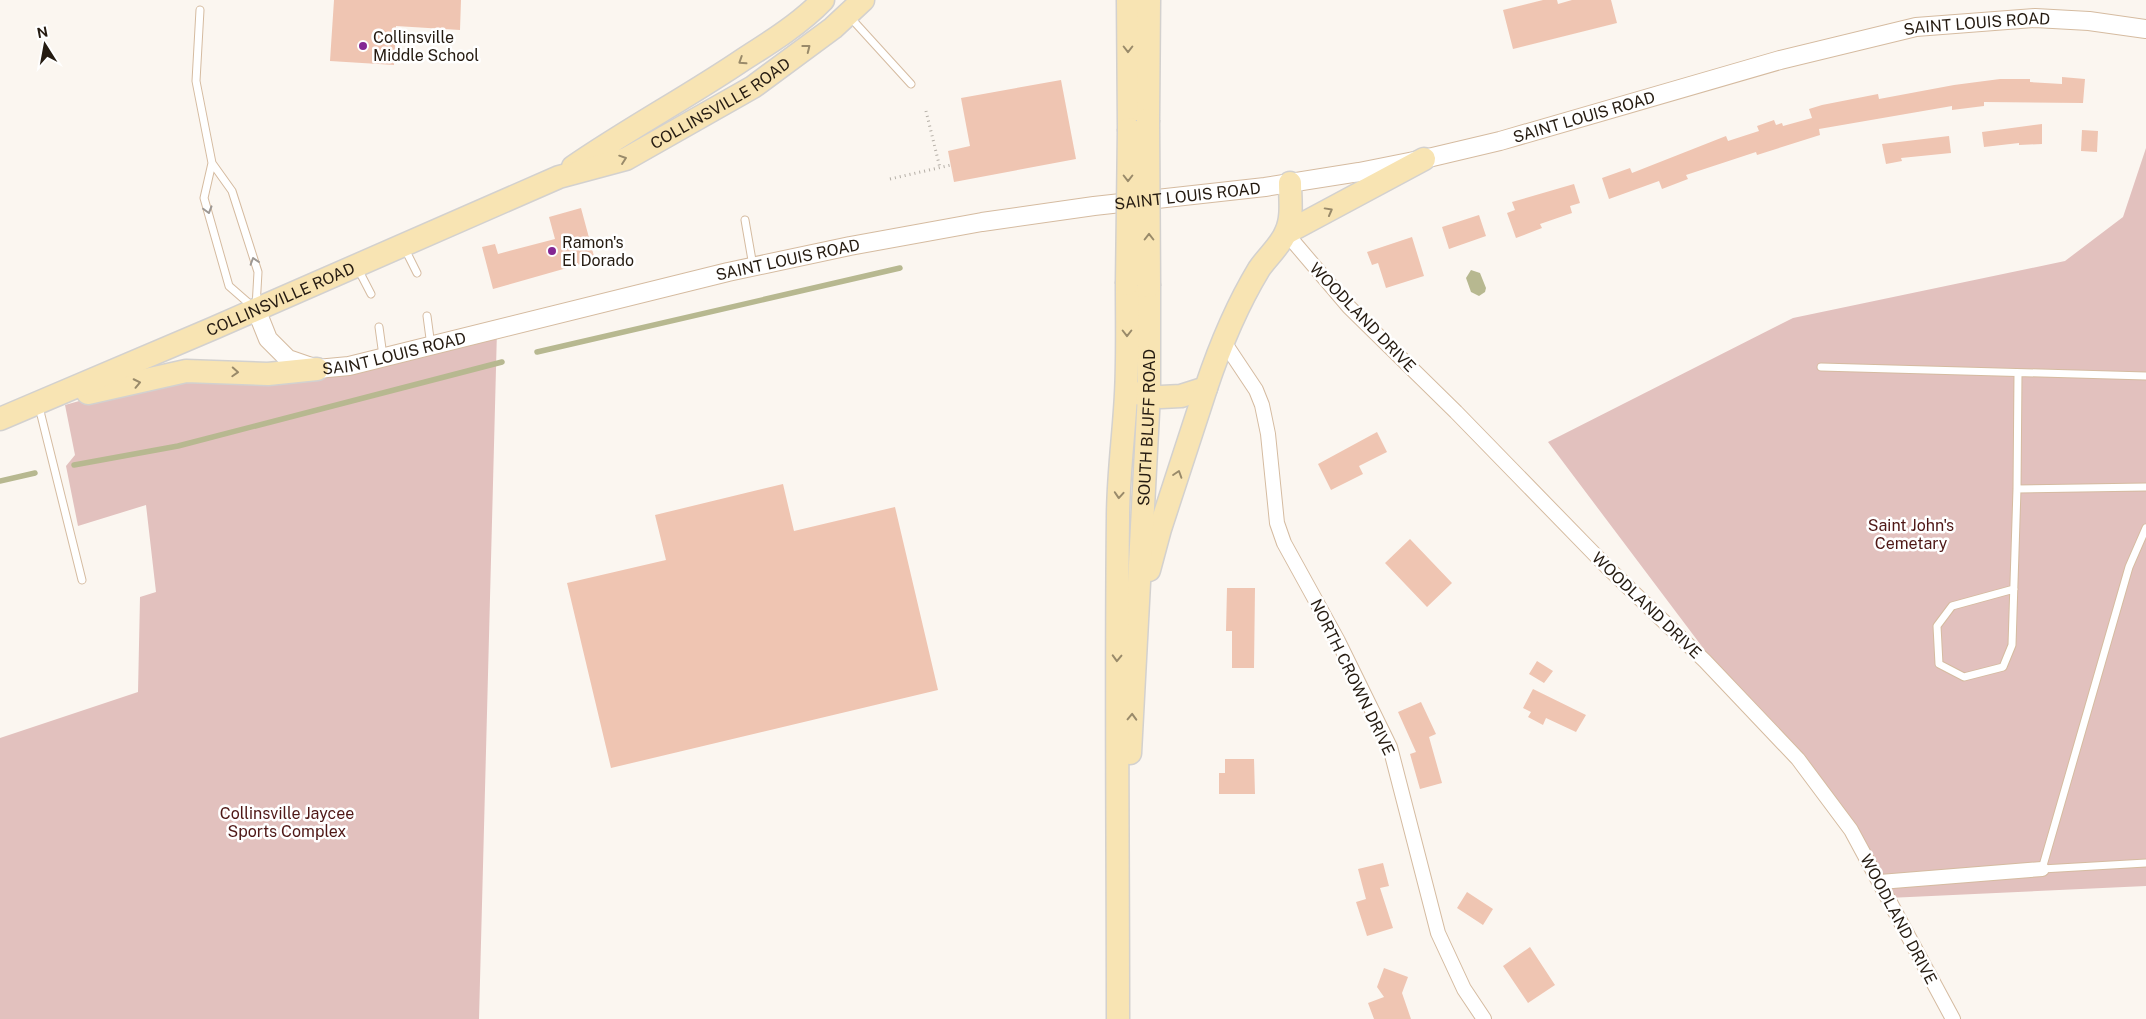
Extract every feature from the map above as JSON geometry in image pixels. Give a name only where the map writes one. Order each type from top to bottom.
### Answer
[{"type":"main road","name":"COLLINSVILLE ROAD","points":[[559,177],[619,135],[694,92],[760,49],[814,9],[823,0]]},
{"type":"main road","name":"SOUTH BLUFF ROAD","points":[[1128,0],[1139,124]]},
{"type":"main road","name":"SOUTH BLUFF ROAD","points":[[1118,853],[1129,779],[1148,394],[1138,285],[1139,124],[1150,0]]},
{"type":"main road","name":"COLLINSVILLE ROAD","points":[[0,418],[38,404],[559,177],[626,159],[753,87],[791,61],[833,28],[848,5]]},
{"type":"main road","points":[[1286,233],[1424,159]]},
{"type":"main road","points":[[1136,621],[1160,529],[1222,339],[1260,269],[1286,233],[1291,215],[1290,183]]},
{"type":"main road","name":"SOUTH BLUFF ROAD","points":[[1118,1019],[1116,706],[1118,516],[1126,392],[1138,285]]},
{"type":"main road","points":[[38,404],[186,371],[268,374],[317,369]]},
{"type":"main road","points":[[1126,392],[1161,397],[1181,396],[1206,388]]},
{"type":"street","name":"SAINT LOUIS ROAD","points":[[256,309],[268,339],[288,358],[317,369],[349,366],[754,267],[850,246],[982,222],[1094,206],[1290,183],[1424,159],[1500,141],[1780,60],[1916,27],[2035,18],[2089,20],[2146,29]]},
{"type":"street","name":"WOODLAND DRIVE","points":[[1286,233],[1349,307],[1456,412],[1606,567],[1705,661],[1798,759],[1851,830],[1953,1019]]},
{"type":"street","name":"NORTH CROWN DRIVE","points":[[1222,339],[1256,390],[1262,405],[1268,434],[1277,523],[1284,543],[1338,641],[1390,747],[1438,933],[1464,989],[1484,1019]]},
{"type":"street","points":[[1880,882],[2042,869]]},
{"type":"lane","points":[[848,5],[911,84]]},
{"type":"lane","points":[[200,10],[196,82],[212,163],[204,198],[229,286],[256,309]]},
{"type":"lane","points":[[212,163],[232,191],[258,272],[256,309]]},
{"type":"lane","points":[[745,220],[754,267]]},
{"type":"lane","points":[[403,245],[416,273]]},
{"type":"lane","points":[[356,266],[371,294]]},
{"type":"lane","points":[[427,316],[432,346]]},
{"type":"lane","points":[[379,327],[384,358]]},
{"type":"lane","points":[[1821,368],[2146,376]]},
{"type":"lane","points":[[2014,588],[1952,606],[1937,626],[1938,664],[1964,677],[2003,667],[2012,646],[2014,588],[2017,489],[2018,374]]},
{"type":"lane","points":[[38,404],[82,580]]},
{"type":"lane","points":[[2017,489],[2146,487]]},
{"type":"lane","points":[[2146,528],[2129,567],[2042,869],[2146,862]]},
{"type":"path","points":[[926,111],[940,168]]},
{"type":"path","points":[[890,178],[951,165]]},
{"type":"green space","name":"Saint John's Cemetary","points":[[2146,148],[2146,886],[1888,898],[1830,802],[1743,701],[1548,442],[1793,318],[2065,261],[2123,217]]},
{"type":"green space","name":"Collinsville Jaycee Sports Complex","points":[[497,330],[479,1019],[0,1019],[0,738],[138,692],[140,597],[156,592],[146,505],[78,526],[66,466],[75,455],[65,405],[186,371],[268,374]]},
{"type":"shaded area","points":[[1471,270],[1480,273],[1486,288],[1485,292],[1479,296],[1471,292],[1466,278]]},
{"type":"building","name":"Collinsville Middle School","points":[[334,0],[461,0],[460,30],[396,26],[394,65],[330,61]]},
{"type":"building","points":[[1543,0],[1557,0],[1558,4],[1572,0],[1611,0],[1617,23],[1513,49],[1503,10]]},
{"type":"building","points":[[2062,77],[2085,79],[2083,103],[1984,102],[1984,106],[1952,110],[1952,106],[1819,129],[1820,135],[1757,155],[1756,152],[1686,175],[1688,179],[1662,189],[1659,181],[1609,199],[1602,178],[1630,168],[1632,173],[1726,136],[1728,141],[1759,131],[1757,126],[1774,120],[1776,125],[1782,123],[1783,126],[1812,118],[1809,109],[1822,105],[1878,94],[1879,99],[1954,85],[2000,79],[2030,79],[2030,82],[2062,84]]},
{"type":"building","points":[[1061,80],[1076,159],[954,182],[948,151],[970,146],[961,98]]},
{"type":"building","points":[[2042,124],[2042,144],[2019,145],[2019,143],[1984,147],[1982,132]]},
{"type":"building","points":[[2082,130],[2098,131],[2097,152],[2081,151]]},
{"type":"building","points":[[1949,136],[1951,153],[1901,158],[1902,161],[1886,164],[1882,144]]},
{"type":"building","points":[[1574,184],[1580,203],[1570,206],[1572,213],[1540,224],[1542,228],[1516,238],[1507,213],[1515,210],[1512,202]]},
{"type":"building","name":"Ramon's El Dorado","points":[[581,208],[595,260],[493,289],[482,247],[495,244],[498,254],[555,239],[549,217]]},
{"type":"building","points":[[1479,215],[1486,236],[1449,249],[1442,227]]},
{"type":"building","points":[[1412,237],[1424,276],[1386,288],[1378,263],[1372,265],[1367,252]]},
{"type":"building","points":[[1377,432],[1387,452],[1359,466],[1363,474],[1331,490],[1318,464]]},
{"type":"building","points":[[783,484],[794,531],[895,507],[938,690],[611,768],[567,583],[666,560],[655,515]]},
{"type":"building","points":[[1410,539],[1452,583],[1427,607],[1385,563]]},
{"type":"building","points":[[1227,588],[1255,588],[1254,668],[1232,668],[1232,631],[1226,631]]},
{"type":"building","points":[[1537,661],[1553,671],[1544,683],[1529,674]]},
{"type":"building","points":[[1533,689],[1586,715],[1576,732],[1546,718],[1543,725],[1528,717],[1531,712],[1523,708]]},
{"type":"building","points":[[1421,702],[1436,734],[1429,737],[1442,783],[1420,789],[1410,754],[1416,752],[1398,712]]},
{"type":"building","points":[[1225,759],[1254,759],[1255,794],[1219,794],[1219,773],[1225,773]]},
{"type":"building","points":[[1383,863],[1389,886],[1380,888],[1393,928],[1367,936],[1356,902],[1366,899],[1358,869]]},
{"type":"building","points":[[1467,892],[1493,909],[1483,925],[1457,908]]},
{"type":"building","points":[[1530,947],[1555,985],[1528,1003],[1503,966]]},
{"type":"building","points":[[1384,968],[1408,977],[1402,993],[1411,1019],[1374,1019],[1368,1003],[1384,997],[1377,987]]},
{"type":"waterway","points":[[537,352],[900,268]]},
{"type":"waterway","points":[[74,465],[178,446],[502,362]]},
{"type":"waterway","points":[[0,481],[35,473]]},
{"type":"place","name":"Collinsville Middle School","points":[[363,46]]},
{"type":"place","name":"Ramon's El Dorado","points":[[552,251]]}]
